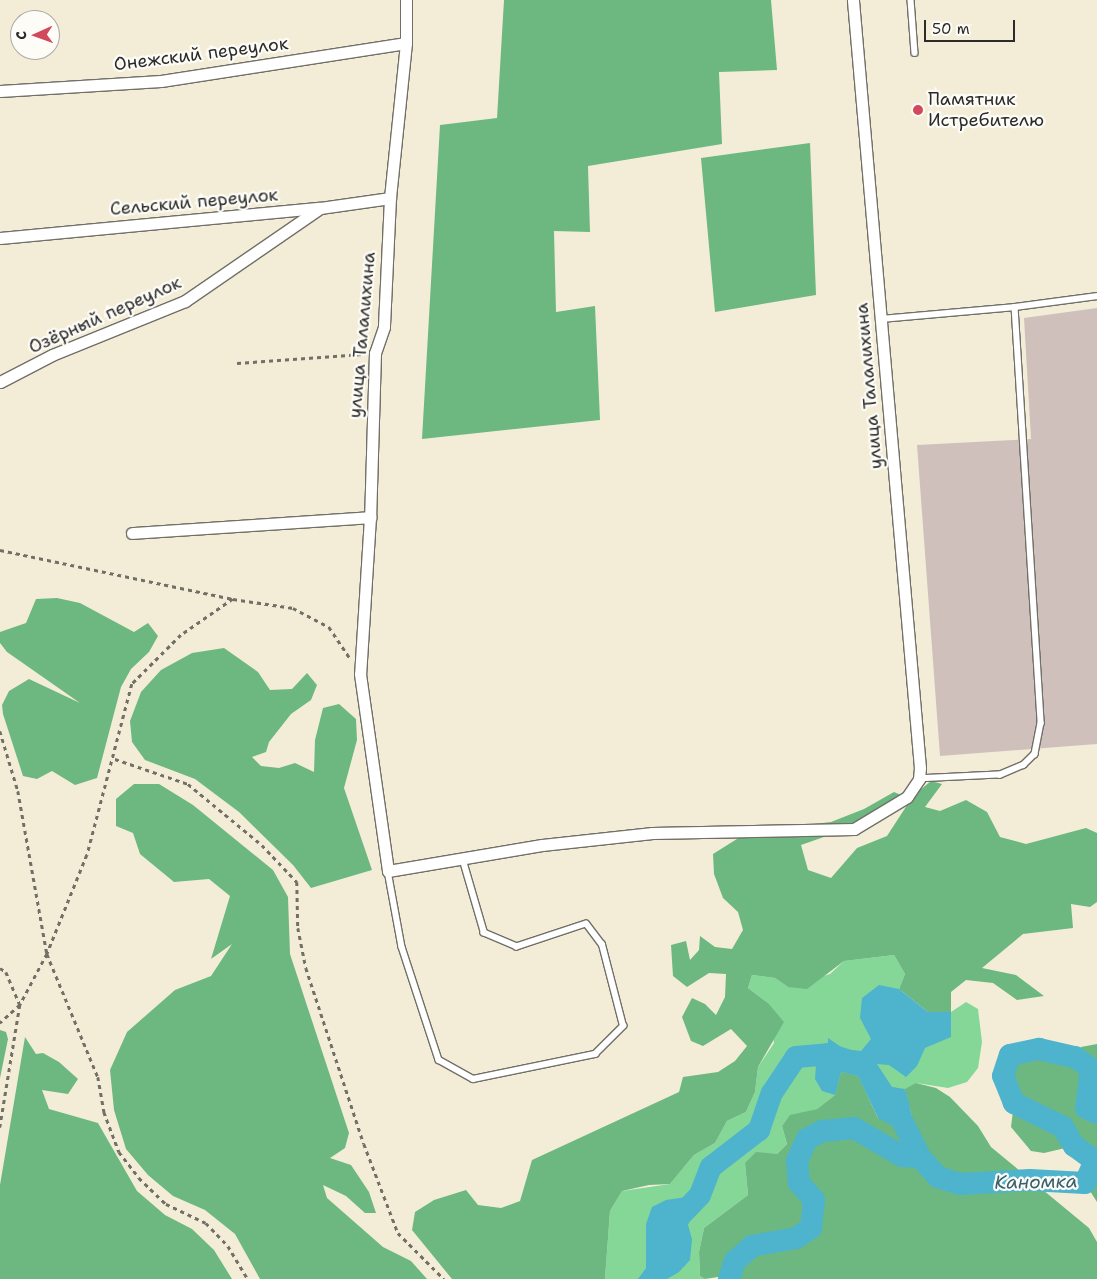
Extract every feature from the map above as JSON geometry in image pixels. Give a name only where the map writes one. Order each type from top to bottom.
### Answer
[{"type":"street","name":"улица Талалихина","points":[[388,871],[360,674],[370,517],[375,353],[384,327],[390,198],[406,43],[406,0]]},
{"type":"street","name":"улица Талалихина","points":[[853,0],[920,774]]},
{"type":"street","name":"Онежский переулок","points":[[0,91],[161,81],[406,43]]},
{"type":"street","name":"Сельский переулок","points":[[0,238],[320,208],[390,198]]},
{"type":"street","name":"Озёрный переулок","points":[[0,382],[52,355],[185,301],[320,208]]},
{"type":"street","points":[[132,533],[370,517]]},
{"type":"street","points":[[388,871],[542,845],[652,833],[854,828],[907,798],[920,774]]},
{"type":"lane","points":[[911,0],[915,53]]},
{"type":"lane","points":[[881,319],[1014,307],[1097,296]]},
{"type":"lane","points":[[920,774],[1000,775],[1024,765],[1035,754],[1041,723],[1014,307]]},
{"type":"lane","points":[[388,871],[402,947],[439,1060],[473,1079],[595,1054],[623,1026],[602,945],[586,924],[517,947],[484,934],[462,858]]},
{"type":"path","points":[[237,363],[375,353]]},
{"type":"path","points":[[0,550],[233,599],[292,608],[329,627],[360,674]]},
{"type":"path","points":[[0,1127],[20,1005],[47,954],[87,855],[114,759],[132,684],[181,635],[233,599]]},
{"type":"path","points":[[0,731],[18,791],[47,954],[98,1077],[104,1112],[119,1152],[139,1178],[166,1204],[206,1223],[228,1246],[248,1279]]},
{"type":"path","points":[[114,759],[188,784],[262,845],[297,882],[298,928],[306,968],[364,1144],[398,1233],[444,1279]]},
{"type":"path","points":[[0,968],[6,972],[20,1005]]},
{"type":"path","points":[[0,1023],[20,1005]]},
{"type":"shaded area","points":[[1097,308],[1097,744],[940,756],[917,445],[1031,439],[1024,318]]},
{"type":"green space","points":[[504,0],[771,0],[777,70],[719,72],[722,144],[588,166],[590,232],[554,231],[556,312],[595,306],[600,420],[422,439],[440,125],[497,118]]},
{"type":"green space","points":[[810,143],[816,295],[715,312],[701,158]]},
{"type":"green space","points":[[57,598],[80,603],[134,632],[148,623],[158,636],[149,652],[131,669],[121,687],[97,778],[75,785],[52,771],[37,779],[23,776],[3,714],[2,705],[9,691],[29,679],[80,703],[7,652],[0,643],[0,632],[26,623],[36,599]]},
{"type":"green space","points":[[224,648],[258,672],[270,690],[292,689],[307,673],[317,685],[311,700],[291,714],[269,742],[266,752],[252,757],[261,766],[279,768],[295,763],[314,772],[315,740],[323,708],[339,704],[356,719],[357,740],[344,788],[372,870],[311,888],[293,865],[239,812],[195,779],[145,760],[132,742],[130,721],[141,692],[161,670],[192,653]]},
{"type":"green space","points":[[931,781],[942,784],[925,807],[940,811],[966,800],[987,812],[1000,837],[1026,844],[1086,828],[1097,833],[1097,902],[1090,907],[1071,904],[1073,928],[1023,934],[982,968],[1016,975],[1044,996],[1017,1000],[993,983],[966,980],[951,992],[951,1012],[928,1012],[899,989],[905,974],[894,955],[844,961],[807,989],[788,987],[775,978],[752,975],[748,988],[768,1003],[784,1022],[758,1067],[755,1092],[746,1112],[727,1121],[715,1143],[694,1155],[670,1184],[649,1185],[622,1191],[610,1211],[605,1279],[452,1279],[412,1230],[415,1212],[434,1200],[466,1190],[478,1205],[501,1208],[520,1201],[532,1160],[679,1092],[683,1077],[718,1072],[735,1061],[747,1046],[731,1029],[703,1046],[691,1041],[682,1017],[692,998],[705,1004],[716,1015],[725,997],[726,974],[709,973],[687,987],[673,976],[671,945],[686,941],[690,960],[699,950],[700,936],[715,947],[732,949],[743,930],[738,912],[723,898],[714,874],[713,854],[748,832],[831,822],[864,809],[894,792],[901,795],[884,816],[801,845],[808,870],[831,878],[857,848],[887,836],[913,796]]},
{"type":"green space","points":[[134,784],[159,784],[193,805],[273,870],[288,897],[290,954],[349,1133],[345,1148],[330,1158],[351,1165],[369,1192],[376,1213],[365,1213],[346,1196],[323,1185],[327,1198],[383,1247],[411,1261],[427,1279],[260,1279],[235,1234],[205,1210],[173,1196],[148,1175],[126,1149],[114,1110],[110,1070],[127,1032],[175,990],[211,976],[232,944],[211,959],[230,896],[209,879],[174,882],[140,854],[133,833],[116,826],[116,799]]},
{"type":"green space","points":[[894,955],[905,974],[899,989],[915,1004],[928,1012],[951,1012],[966,1002],[978,1009],[982,1042],[978,1068],[967,1082],[948,1088],[916,1083],[909,1103],[835,1095],[817,1109],[790,1116],[782,1126],[787,1144],[777,1154],[745,1163],[748,1195],[704,1228],[699,1252],[700,1276],[705,1279],[605,1279],[610,1211],[622,1191],[670,1184],[694,1155],[715,1143],[727,1121],[746,1112],[755,1092],[758,1067],[774,1043],[768,1003],[748,988],[752,975],[775,978],[788,987],[830,974],[844,961]]},
{"type":"green space","points":[[0,1030],[6,1032],[8,1039],[0,1078]]},
{"type":"green space","points":[[25,1037],[36,1054],[43,1053],[59,1062],[78,1079],[68,1094],[42,1090],[49,1109],[98,1123],[137,1191],[165,1215],[192,1229],[214,1250],[232,1279],[0,1279],[0,1185]]},
{"type":"green space","points":[[1097,1044],[1097,1202],[1085,1183],[1095,1161],[1074,1146],[1044,1153],[1031,1151],[1011,1127],[1014,1103],[1003,1076],[1010,1055],[1039,1049],[1075,1057],[1081,1047]]},
{"type":"green space","points":[[841,1072],[858,1076],[878,1118],[912,1117],[905,1089],[916,1083],[936,1088],[950,1097],[978,1126],[991,1147],[1089,1228],[1097,1242],[1097,1279],[731,1279],[731,1275],[705,1279],[700,1276],[699,1252],[704,1228],[748,1195],[745,1163],[756,1152],[777,1154],[787,1144],[782,1126],[790,1115],[817,1109],[835,1095]]},
{"type":"water","points":[[879,985],[899,989],[928,1012],[951,1012],[951,1037],[925,1048],[917,1066],[906,1077],[889,1065],[877,1064],[892,1087],[905,1089],[909,1103],[912,1117],[906,1123],[893,1126],[878,1118],[858,1076],[841,1072],[835,1095],[822,1091],[815,1079],[816,1065],[828,1054],[828,1038],[844,1049],[861,1051],[871,1039],[860,1018],[862,998]]},
{"type":"water","points":[[700,1195],[688,1225],[692,1239],[690,1260],[679,1272],[667,1279],[638,1279],[646,1268],[646,1224],[652,1207],[666,1200]]},
{"type":"waterway","name":"Каномка","points":[[729,1279],[735,1261],[752,1246],[796,1238],[811,1228],[814,1200],[799,1183],[797,1161],[807,1139],[822,1131],[854,1128],[902,1156],[920,1157],[938,1177],[960,1184],[1030,1180],[1085,1183],[1095,1161],[1074,1146],[1063,1127],[1014,1103],[1003,1076],[1010,1055],[1039,1049],[1075,1057],[1091,1069],[1086,1108],[1097,1113]]},
{"type":"waterway","name":"Каномка","points":[[679,1217],[700,1195],[711,1167],[759,1130],[772,1093],[796,1057],[828,1054],[856,1063]]},
{"type":"waterway","name":"Каномка","points":[[891,1098],[920,1157]]},
{"type":"place","name":"Памятник Истребителю","points":[[918,110]]}]
